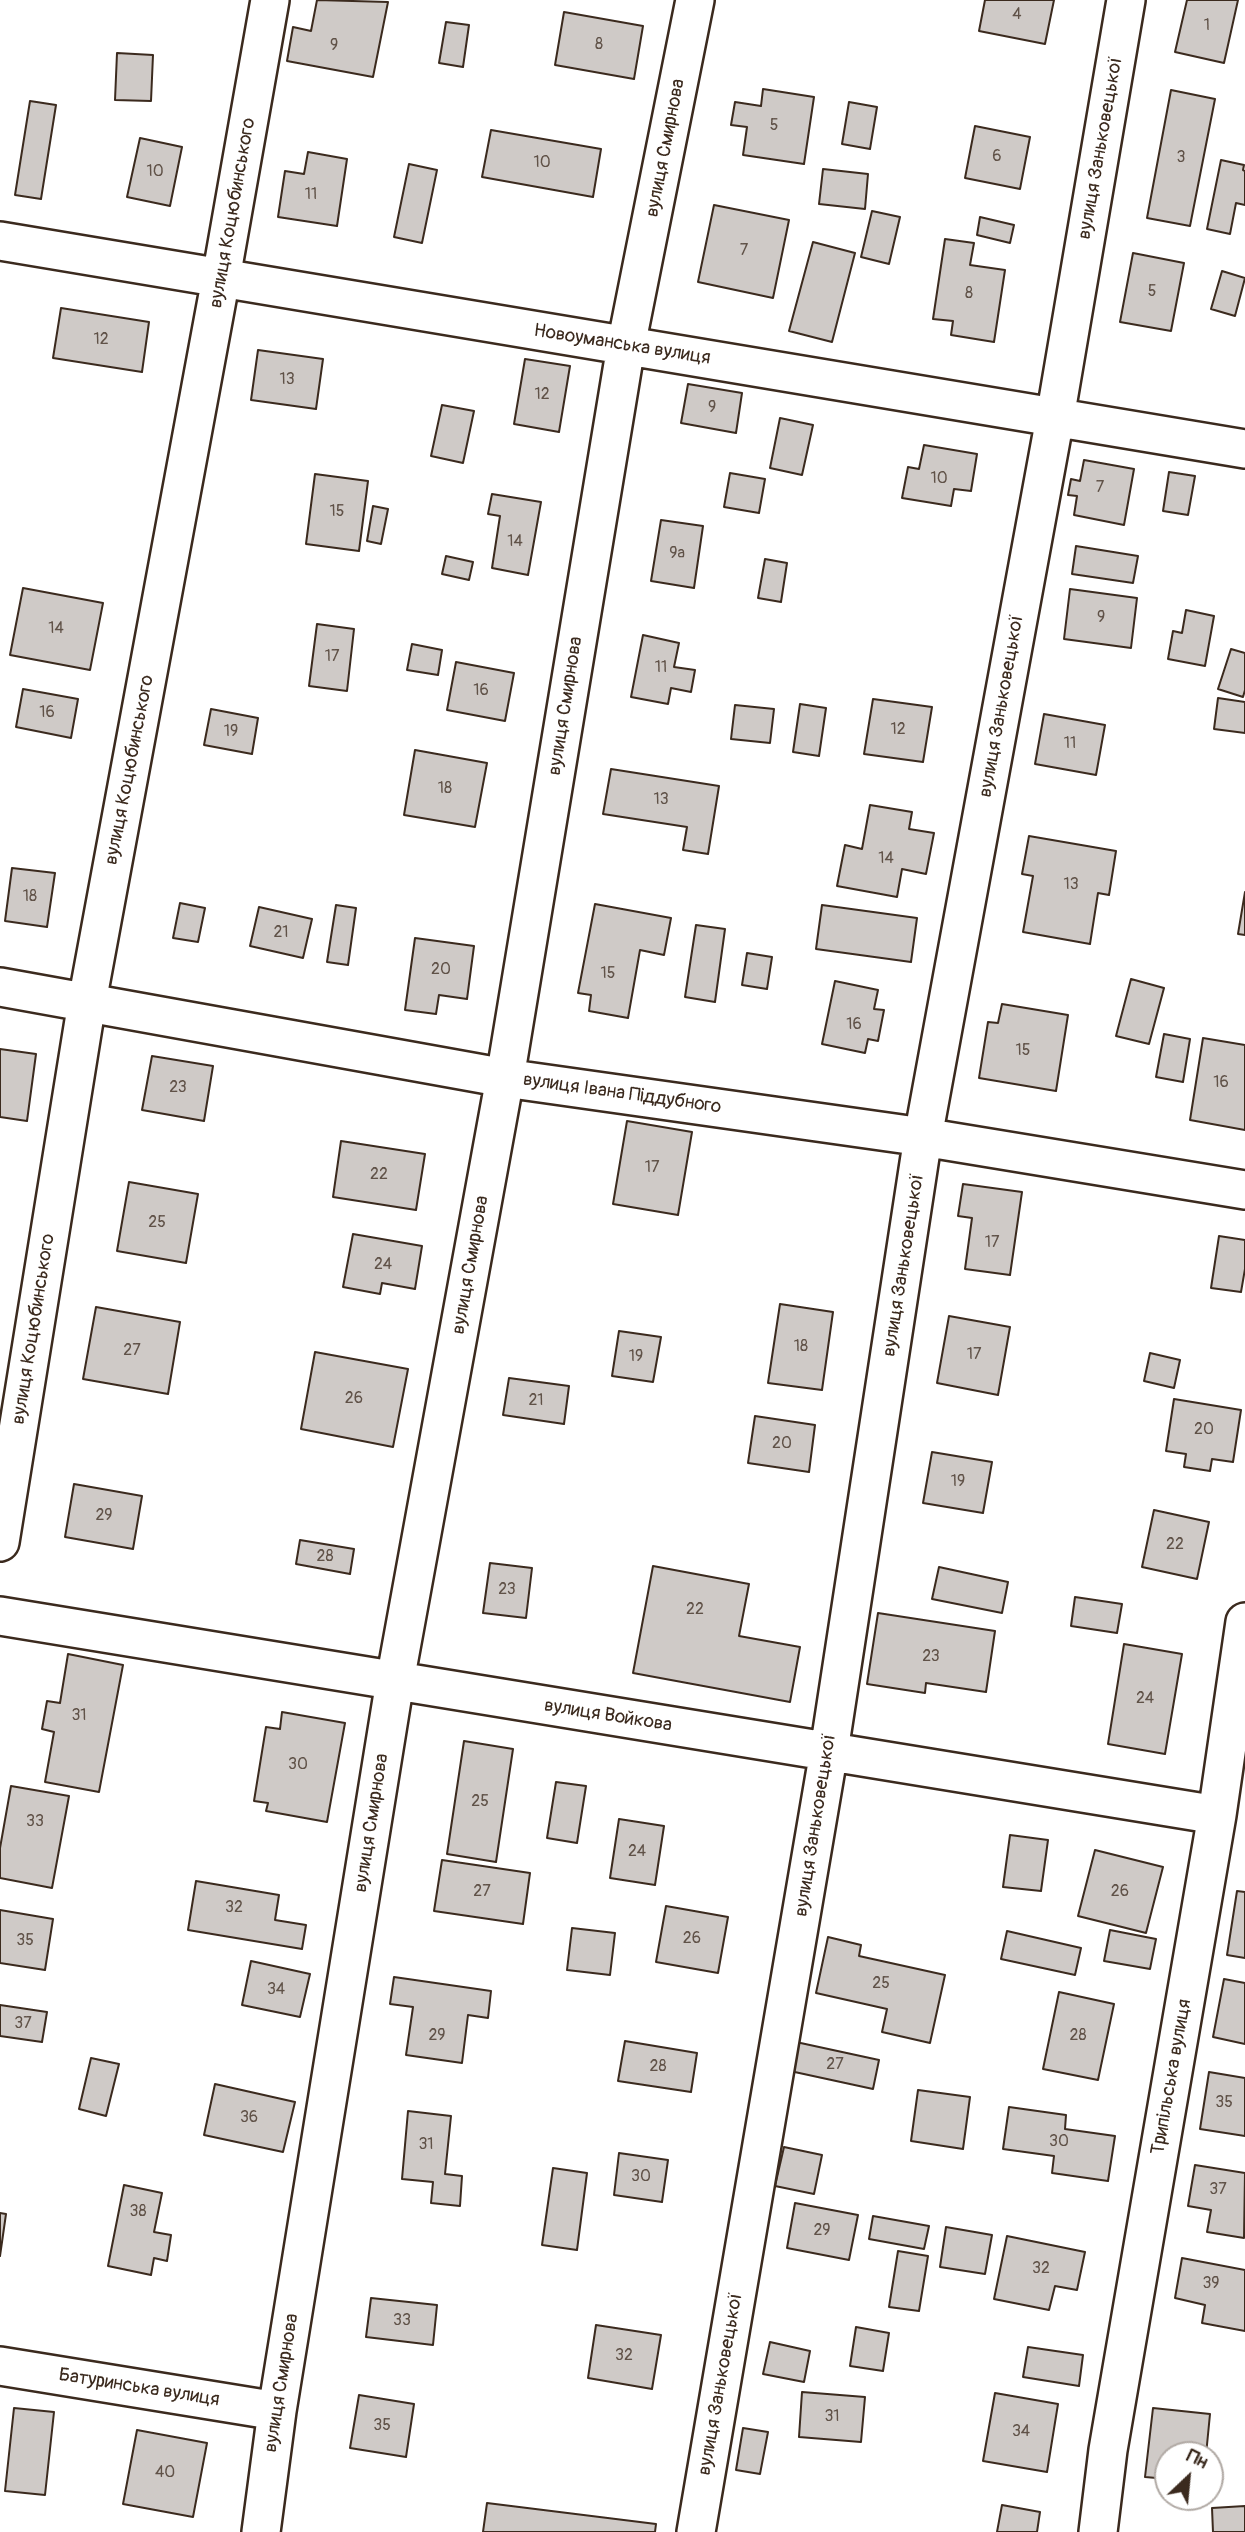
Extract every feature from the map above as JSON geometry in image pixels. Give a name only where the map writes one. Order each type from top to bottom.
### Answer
[{"type":"street","name":"вулиця Коцюбинського","points":[[0,1542],[86,1002],[270,0]]},
{"type":"street","name":"вулиця Смирнова","points":[[261,2532],[277,2411],[395,1681],[505,1078],[626,346],[695,0]]},
{"type":"street","name":"вулиця Заньковецької","points":[[696,2532],[828,1751],[923,1137],[1055,418],[1126,0]]},
{"type":"street","name":"Новоуманська вулиця","points":[[0,241],[1245,449]]},
{"type":"street","name":"вулиця Івана Піддубного","points":[[0,987],[505,1078],[923,1137],[1245,1190]]},
{"type":"street","name":"вулиця Войкова","points":[[0,1616],[1217,1815]]},
{"type":"street","name":"Трипільська вулиця","points":[[1098,2532],[1108,2450],[1217,1815],[1245,1622]]},
{"type":"street","name":"Батуринська вулиця","points":[[0,2366],[277,2411]]},
{"type":"building","points":[[317,0],[388,2],[373,77],[287,61],[293,27],[311,31]]},
{"type":"building","points":[[985,0],[1054,0],[1045,44],[979,31]]},
{"type":"building","points":[[1187,0],[1238,0],[1224,63],[1175,52]]},
{"type":"building","points":[[564,12],[643,26],[634,79],[555,65]]},
{"type":"building","points":[[446,22],[469,25],[463,67],[439,63]]},
{"type":"building","points":[[117,53],[153,55],[151,101],[115,100]]},
{"type":"building","points":[[763,89],[814,97],[804,164],[743,155],[747,127],[731,125],[735,102],[761,106]]},
{"type":"building","points":[[1171,90],[1215,99],[1190,226],[1147,218]]},
{"type":"building","points":[[30,101],[56,105],[41,199],[15,195]]},
{"type":"building","points":[[849,102],[877,107],[870,149],[842,144]]},
{"type":"building","points":[[975,126],[1030,137],[1020,189],[965,178]]},
{"type":"building","points":[[491,130],[601,149],[593,197],[482,177]]},
{"type":"building","points":[[140,138],[182,147],[170,206],[127,197]]},
{"type":"building","points":[[308,152],[347,159],[337,226],[278,217],[285,171],[304,174]]},
{"type":"building","points":[[1221,160],[1244,165],[1245,171],[1245,205],[1236,203],[1230,234],[1207,229]]},
{"type":"building","points":[[409,164],[437,170],[422,243],[394,237]]},
{"type":"building","points":[[823,169],[868,174],[865,209],[819,204]]},
{"type":"building","points":[[714,205],[789,220],[773,298],[698,282]]},
{"type":"building","points":[[872,211],[900,217],[889,264],[861,257]]},
{"type":"building","points":[[980,217],[1014,225],[1010,243],[977,235]]},
{"type":"building","points":[[945,239],[974,243],[970,265],[1005,270],[994,342],[951,335],[953,321],[933,319]]},
{"type":"building","points":[[813,242],[855,253],[832,342],[789,331]]},
{"type":"building","points":[[1133,253],[1184,263],[1171,331],[1120,322]]},
{"type":"building","points":[[1222,271],[1245,278],[1235,316],[1211,309]]},
{"type":"building","points":[[61,308],[149,322],[142,372],[53,358]]},
{"type":"building","points":[[258,350],[323,359],[316,409],[251,400]]},
{"type":"building","points":[[525,359],[570,366],[559,432],[514,424]]},
{"type":"building","points":[[688,384],[742,393],[736,433],[681,423]]},
{"type":"building","points":[[442,405],[474,411],[463,463],[431,456]]},
{"type":"building","points":[[780,418],[813,425],[802,475],[770,468]]},
{"type":"building","points":[[924,445],[977,454],[971,491],[954,489],[951,506],[902,498],[908,467],[919,469]]},
{"type":"building","points":[[1084,460],[1134,469],[1124,525],[1074,515],[1077,496],[1068,495],[1071,479],[1080,481]]},
{"type":"building","points":[[1169,472],[1195,476],[1188,515],[1163,511]]},
{"type":"building","points":[[730,473],[765,479],[759,513],[724,507]]},
{"type":"building","points":[[315,474],[368,481],[359,551],[306,544]]},
{"type":"building","points":[[492,494],[541,502],[528,575],[492,568],[500,516],[488,514]]},
{"type":"building","points":[[373,506],[388,509],[381,544],[367,541]]},
{"type":"building","points":[[661,520],[703,526],[694,588],[651,581]]},
{"type":"building","points":[[1076,546],[1138,556],[1133,583],[1072,574]]},
{"type":"building","points":[[446,556],[473,562],[469,580],[442,574]]},
{"type":"building","points":[[765,559],[787,563],[781,602],[758,598]]},
{"type":"building","points":[[23,588],[103,603],[90,670],[10,655]]},
{"type":"building","points":[[1070,589],[1137,598],[1131,648],[1064,639]]},
{"type":"building","points":[[1186,610],[1214,616],[1205,666],[1168,659],[1173,631],[1182,633]]},
{"type":"building","points":[[317,624],[354,629],[347,691],[309,686]]},
{"type":"building","points":[[643,635],[679,643],[674,667],[695,670],[691,692],[671,688],[668,704],[631,697]]},
{"type":"building","points":[[412,644],[442,650],[438,675],[407,670]]},
{"type":"building","points":[[1231,649],[1245,653],[1243,697],[1218,689]]},
{"type":"building","points":[[456,662],[514,673],[505,721],[447,710]]},
{"type":"building","points":[[23,689],[78,699],[71,738],[16,727]]},
{"type":"building","points":[[1218,698],[1245,702],[1245,733],[1214,729]]},
{"type":"building","points":[[873,699],[932,707],[923,762],[864,754]]},
{"type":"building","points":[[800,704],[826,708],[819,756],[793,752]]},
{"type":"building","points":[[735,705],[774,709],[770,743],[731,739]]},
{"type":"building","points":[[211,709],[258,718],[252,754],[204,745]]},
{"type":"building","points":[[1044,714],[1105,725],[1096,775],[1035,764]]},
{"type":"building","points":[[415,750],[487,763],[475,827],[404,815]]},
{"type":"building","points":[[611,769],[719,786],[708,854],[683,850],[687,827],[603,814]]},
{"type":"building","points":[[870,805],[912,812],[909,829],[934,833],[926,874],[902,869],[897,897],[837,886],[845,845],[862,849]]},
{"type":"building","points":[[1029,836],[1116,851],[1109,895],[1098,893],[1090,944],[1023,932],[1033,876],[1022,874]]},
{"type":"building","points":[[12,868],[55,873],[47,927],[5,921]]},
{"type":"building","points":[[1245,892],[1245,935],[1238,934]]},
{"type":"building","points":[[180,903],[205,908],[198,942],[173,938]]},
{"type":"building","points":[[595,904],[671,918],[664,955],[640,950],[628,1018],[589,1011],[591,995],[578,993]]},
{"type":"building","points":[[336,905],[356,908],[348,965],[327,962]]},
{"type":"building","points":[[822,905],[917,918],[911,962],[816,949]]},
{"type":"building","points":[[259,907],[312,919],[303,958],[250,946]]},
{"type":"building","points":[[696,925],[725,929],[715,1002],[685,997]]},
{"type":"building","points":[[415,938],[474,946],[467,999],[439,995],[436,1014],[405,1010]]},
{"type":"building","points":[[747,953],[772,957],[767,989],[742,985]]},
{"type":"building","points":[[1131,979],[1164,988],[1149,1044],[1116,1036]]},
{"type":"building","points":[[835,981],[878,990],[874,1009],[884,1010],[878,1041],[868,1039],[865,1053],[822,1044]]},
{"type":"building","points":[[1002,1004],[1068,1015],[1056,1091],[979,1078],[988,1022],[998,1023]]},
{"type":"building","points":[[1164,1034],[1190,1039],[1183,1082],[1156,1077]]},
{"type":"building","points":[[1203,1038],[1245,1045],[1245,1130],[1190,1120]]},
{"type":"building","points":[[0,1049],[36,1054],[27,1121],[0,1117]]},
{"type":"building","points":[[152,1056],[213,1066],[204,1121],[142,1110]]},
{"type":"building","points":[[627,1121],[692,1132],[678,1215],[613,1204]]},
{"type":"building","points":[[341,1141],[425,1154],[416,1210],[333,1197]]},
{"type":"building","points":[[129,1182],[198,1194],[186,1263],[117,1251]]},
{"type":"building","points":[[963,1184],[1022,1192],[1010,1275],[965,1269],[972,1218],[958,1216]]},
{"type":"building","points":[[353,1234],[422,1246],[415,1289],[382,1283],[380,1294],[343,1287]]},
{"type":"building","points":[[1219,1236],[1245,1240],[1245,1269],[1241,1292],[1211,1288]]},
{"type":"building","points":[[780,1304],[833,1312],[822,1390],[768,1383]]},
{"type":"building","points":[[96,1307],[180,1322],[168,1394],[83,1379]]},
{"type":"building","points":[[949,1316],[1010,1327],[998,1395],[937,1383]]},
{"type":"building","points":[[619,1331],[661,1337],[653,1382],[612,1376]]},
{"type":"building","points":[[315,1352],[408,1369],[393,1447],[301,1429]]},
{"type":"building","points":[[1150,1353],[1180,1360],[1174,1388],[1144,1381]]},
{"type":"building","points":[[509,1378],[569,1386],[564,1424],[503,1415]]},
{"type":"building","points":[[1174,1399],[1241,1410],[1233,1462],[1212,1459],[1210,1471],[1184,1467],[1186,1454],[1166,1451]]},
{"type":"building","points":[[755,1416],[815,1425],[809,1472],[748,1463]]},
{"type":"building","points":[[932,1452],[992,1462],[983,1513],[923,1503]]},
{"type":"building","points":[[74,1484],[142,1496],[133,1549],[65,1537]]},
{"type":"building","points":[[1154,1510],[1209,1522],[1197,1579],[1142,1567]]},
{"type":"building","points":[[300,1540],[354,1549],[350,1574],[296,1564]]},
{"type":"building","points":[[490,1563],[532,1568],[526,1618],[483,1613]]},
{"type":"building","points":[[653,1566],[749,1584],[739,1636],[800,1647],[790,1702],[633,1673]]},
{"type":"building","points":[[939,1567],[1008,1582],[1002,1613],[932,1599]]},
{"type":"building","points":[[1075,1597],[1122,1604],[1117,1633],[1071,1626]]},
{"type":"building","points":[[878,1613],[995,1631],[986,1692],[926,1683],[925,1693],[867,1684]]},
{"type":"building","points":[[1124,1644],[1182,1654],[1165,1754],[1108,1744]]},
{"type":"building","points":[[68,1654],[123,1665],[99,1792],[45,1782],[54,1732],[42,1729],[47,1701],[60,1703]]},
{"type":"building","points":[[282,1712],[345,1723],[327,1822],[266,1811],[268,1803],[254,1801],[266,1727],[280,1729]]},
{"type":"building","points":[[464,1741],[513,1749],[496,1862],[447,1854]]},
{"type":"building","points":[[556,1782],[586,1786],[577,1843],[547,1838]]},
{"type":"building","points":[[11,1786],[69,1796],[52,1888],[0,1878],[0,1848]]},
{"type":"building","points":[[619,1819],[664,1826],[655,1885],[610,1878]]},
{"type":"building","points":[[1010,1835],[1048,1840],[1041,1891],[1003,1887]]},
{"type":"building","points":[[1095,1850],[1163,1867],[1146,1933],[1078,1916]]},
{"type":"building","points":[[442,1860],[530,1873],[523,1924],[434,1911]]},
{"type":"building","points":[[196,1881],[279,1895],[275,1920],[306,1925],[302,1949],[188,1930]]},
{"type":"building","points":[[1237,1891],[1245,1892],[1245,1958],[1227,1955]]},
{"type":"building","points":[[666,1906],[728,1917],[718,1973],[656,1962]]},
{"type":"building","points":[[0,1910],[53,1919],[45,1970],[0,1963]]},
{"type":"building","points":[[572,1928],[615,1933],[610,1975],[567,1970]]},
{"type":"building","points":[[1110,1930],[1156,1939],[1150,1969],[1104,1961]]},
{"type":"building","points":[[1007,1931],[1081,1948],[1075,1975],[1001,1959]]},
{"type":"building","points":[[828,1937],[861,1945],[859,1956],[945,1975],[930,2043],[882,2032],[887,2009],[816,1993]]},
{"type":"building","points":[[251,1961],[310,1974],[300,2017],[242,2005]]},
{"type":"building","points":[[394,1977],[491,1991],[488,2018],[468,2015],[462,2063],[406,2055],[413,2007],[390,2004]]},
{"type":"building","points":[[1224,1979],[1245,1983],[1245,2044],[1213,2037]]},
{"type":"building","points":[[1059,1992],[1114,2004],[1098,2080],[1043,2069]]},
{"type":"building","points":[[0,2005],[47,2012],[42,2042],[0,2036]]},
{"type":"building","points":[[625,2041],[697,2053],[691,2092],[618,2081]]},
{"type":"building","points":[[796,2042],[879,2060],[873,2089],[790,2071]]},
{"type":"building","points":[[91,2058],[119,2064],[106,2116],[79,2109]]},
{"type":"building","points":[[1209,2072],[1245,2078],[1245,2136],[1200,2129]]},
{"type":"building","points":[[215,2084],[295,2102],[283,2152],[204,2135]]},
{"type":"building","points":[[918,2090],[970,2097],[963,2149],[911,2141]]},
{"type":"building","points":[[1009,2107],[1066,2115],[1065,2129],[1115,2136],[1108,2181],[1052,2173],[1054,2156],[1003,2149]]},
{"type":"building","points":[[408,2111],[451,2116],[445,2174],[462,2176],[460,2206],[431,2203],[433,2182],[402,2179]]},
{"type":"building","points":[[784,2147],[822,2155],[814,2194],[775,2186]]},
{"type":"building","points":[[619,2153],[668,2160],[662,2202],[614,2195]]},
{"type":"building","points":[[1195,2165],[1245,2173],[1244,2238],[1207,2232],[1211,2210],[1188,2206]]},
{"type":"building","points":[[553,2168],[587,2173],[577,2250],[542,2245]]},
{"type":"building","points":[[124,2185],[162,2193],[154,2232],[171,2235],[167,2261],[154,2258],[151,2275],[108,2266]]},
{"type":"building","points":[[795,2203],[858,2215],[849,2260],[787,2248]]},
{"type":"building","points":[[0,2213],[6,2214],[0,2256]]},
{"type":"building","points":[[873,2216],[929,2226],[924,2249],[869,2239]]},
{"type":"building","points":[[946,2227],[992,2235],[985,2274],[940,2267]]},
{"type":"building","points":[[1007,2236],[1085,2252],[1077,2290],[1055,2286],[1049,2310],[994,2299]]},
{"type":"building","points":[[898,2251],[928,2256],[919,2311],[889,2307]]},
{"type":"building","points":[[1182,2258],[1245,2270],[1245,2331],[1202,2323],[1205,2305],[1175,2298]]},
{"type":"building","points":[[371,2298],[437,2305],[433,2345],[366,2337]]},
{"type":"building","points":[[596,2325],[661,2335],[652,2389],[588,2378]]},
{"type":"building","points":[[856,2327],[889,2333],[883,2371],[850,2366]]},
{"type":"building","points":[[770,2342],[810,2351],[804,2382],[763,2374]]},
{"type":"building","points":[[1028,2347],[1083,2355],[1079,2386],[1023,2377]]},
{"type":"building","points":[[802,2392],[865,2397],[861,2442],[799,2437]]},
{"type":"building","points":[[995,2393],[1058,2404],[1047,2472],[983,2461]]},
{"type":"building","points":[[359,2395],[414,2404],[406,2457],[350,2448]]},
{"type":"building","points":[[14,2408],[54,2412],[45,2495],[5,2491]]},
{"type":"building","points":[[1153,2408],[1210,2414],[1207,2441],[1154,2441],[1154,2478],[1145,2477]]},
{"type":"building","points":[[743,2428],[768,2432],[760,2474],[736,2470]]},
{"type":"building","points":[[137,2430],[207,2443],[193,2517],[123,2504]]},
{"type":"building","points":[[487,2503],[656,2524],[655,2532],[483,2532]]},
{"type":"building","points":[[1002,2505],[1040,2512],[1037,2532],[997,2532]]},
{"type":"building","points":[[1245,2506],[1245,2532],[1213,2532],[1212,2511],[1224,2511],[1224,2507]]}]
